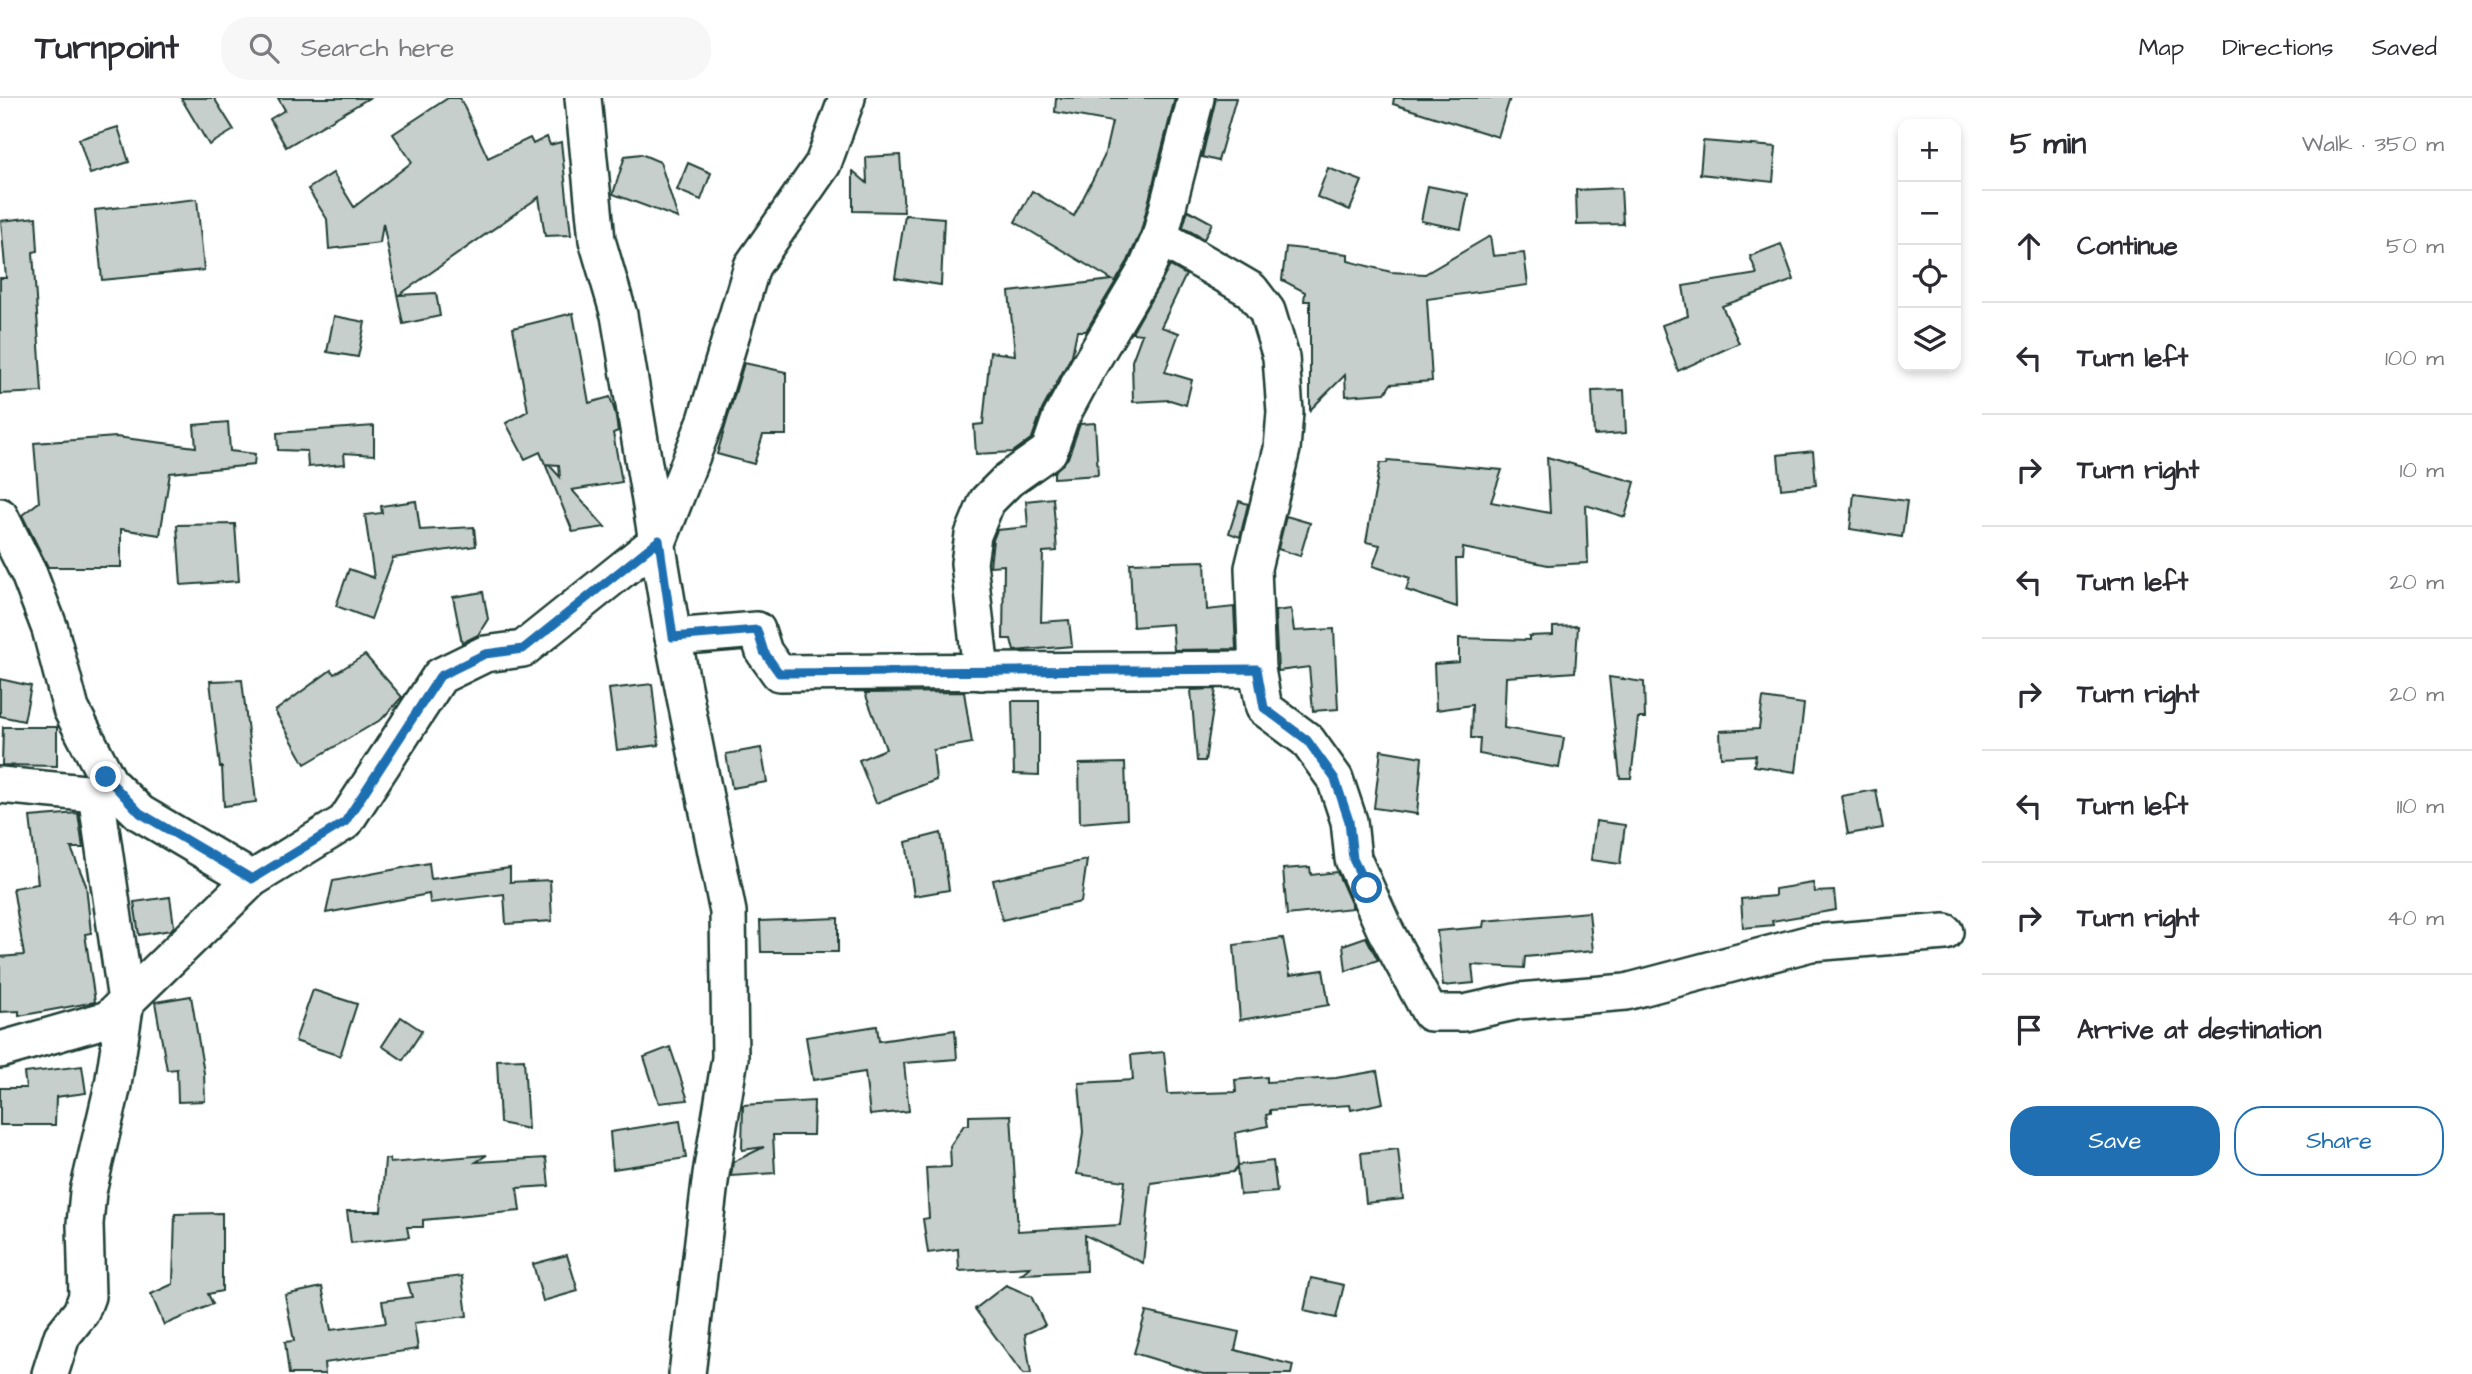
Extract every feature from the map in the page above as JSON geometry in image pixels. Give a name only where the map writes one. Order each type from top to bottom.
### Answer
[{"type":"street","points":[[583,98],[597,240],[619,315],[659,540],[673,637],[728,912],[730,1058],[711,1174],[687,1374]]},
{"type":"street","points":[[0,1050],[108,1019],[252,879],[345,822],[440,676],[485,654],[523,649],[659,540],[706,420],[752,266],[823,164],[847,98]]},
{"type":"street","points":[[981,672],[969,563],[973,536],[987,502],[1008,480],[1049,451],[1065,409],[1146,270],[1160,237],[1196,98]]},
{"type":"street","points":[[1160,237],[1251,290],[1267,311],[1281,358],[1285,412],[1282,449],[1253,568],[1257,669],[1264,708],[1307,740],[1335,779],[1349,821],[1353,859],[1385,930],[1430,1013],[1464,1013],[1519,1001],[1626,992],[1811,943],[1945,932]]},
{"type":"street","points":[[0,516],[29,574],[50,629],[71,709],[101,785],[126,1001],[113,1085],[88,1192],[85,1224],[87,1296],[81,1312],[62,1336],[50,1374]]},
{"type":"street","points":[[673,637],[757,630],[764,652],[779,673],[1257,669]]},
{"type":"street","points":[[0,785],[101,785],[140,813],[252,879]]},
{"type":"building","points":[[181,98],[214,98],[234,130],[209,145]]},
{"type":"building","points":[[278,98],[369,98],[286,147],[270,119],[285,110]]},
{"type":"building","points":[[448,98],[460,98],[488,158],[530,138],[533,144],[547,137],[550,145],[561,142],[571,235],[545,236],[539,197],[399,295],[436,293],[440,316],[403,324],[383,223],[380,243],[329,249],[327,219],[308,189],[333,173],[354,207],[412,162],[393,134]]},
{"type":"building","points":[[1056,98],[1175,98],[1141,231],[1128,261],[1086,331],[1077,331],[1072,355],[1042,410],[1032,438],[1013,452],[976,454],[974,425],[983,424],[990,352],[1015,355],[1009,292],[1112,280],[1015,222],[1032,191],[1074,216],[1104,157],[1112,122],[1055,112]]},
{"type":"building","points":[[1216,98],[1236,98],[1218,161],[1202,157]]},
{"type":"building","points":[[1394,98],[1510,98],[1498,137],[1393,104]]},
{"type":"building","points":[[118,127],[129,162],[90,174],[79,139]]},
{"type":"building","points":[[1703,141],[1776,147],[1773,182],[1700,174]]},
{"type":"building","points":[[641,154],[660,162],[678,218],[613,194],[625,156]]},
{"type":"building","points":[[900,155],[904,212],[853,211],[853,171],[867,183],[866,157]]},
{"type":"building","points":[[688,163],[711,173],[701,200],[677,190]]},
{"type":"building","points":[[1328,168],[1362,181],[1350,210],[1317,197]]},
{"type":"building","points":[[1428,186],[1468,194],[1461,229],[1421,221]]},
{"type":"building","points":[[1621,188],[1623,224],[1577,225],[1576,190]]},
{"type":"building","points":[[197,199],[204,270],[102,280],[95,210]]},
{"type":"building","points":[[1188,210],[1212,223],[1204,239],[1183,227]]},
{"type":"building","points":[[905,215],[944,218],[941,285],[895,278]]},
{"type":"building","points":[[36,217],[38,251],[33,252],[42,392],[0,394],[0,278],[6,278],[1,221]]},
{"type":"building","points":[[1490,236],[1493,256],[1524,253],[1528,285],[1427,299],[1432,381],[1391,384],[1385,393],[1346,396],[1345,375],[1310,410],[1310,301],[1304,301],[1305,292],[1282,280],[1286,247],[1348,254],[1348,261],[1391,272],[1425,274]]},
{"type":"building","points":[[1781,244],[1794,280],[1722,306],[1739,343],[1678,371],[1662,325],[1688,316],[1683,286],[1757,274],[1750,256]]},
{"type":"building","points":[[1170,266],[1186,275],[1161,327],[1179,333],[1165,372],[1192,380],[1186,405],[1170,400],[1133,402],[1132,361],[1142,334],[1132,333]]},
{"type":"building","points":[[573,313],[589,403],[610,397],[615,412],[618,431],[613,433],[622,482],[572,490],[605,527],[573,532],[546,466],[549,465],[560,477],[559,465],[545,464],[540,452],[525,459],[506,423],[528,411],[513,328]]},
{"type":"building","points":[[334,316],[365,322],[358,357],[327,352]]},
{"type":"building","points":[[744,363],[786,372],[786,435],[763,435],[754,464],[717,454]]},
{"type":"building","points":[[1624,390],[1626,433],[1594,435],[1592,391]]},
{"type":"building","points":[[228,422],[230,451],[255,454],[254,465],[170,473],[160,535],[121,529],[121,567],[48,567],[22,515],[39,502],[34,443],[116,437],[196,447],[194,425]]},
{"type":"building","points":[[1095,423],[1098,475],[1054,478],[1054,472],[1068,458],[1080,424]]},
{"type":"building","points":[[374,426],[374,455],[344,453],[345,464],[308,467],[307,451],[278,450],[277,433]]},
{"type":"building","points":[[1813,451],[1816,485],[1781,489],[1778,455]]},
{"type":"building","points":[[1547,457],[1635,482],[1625,517],[1586,505],[1588,563],[1548,565],[1463,548],[1462,559],[1456,559],[1457,607],[1406,590],[1410,578],[1373,566],[1380,545],[1366,542],[1380,463],[1387,463],[1388,460],[1502,470],[1491,502],[1550,513]]},
{"type":"building","points":[[1854,494],[1907,501],[1902,537],[1850,529]]},
{"type":"building","points":[[1053,498],[1057,551],[1043,552],[1041,622],[1069,620],[1072,646],[1014,651],[1011,639],[1003,639],[1004,565],[990,566],[993,540],[997,530],[1028,527],[1026,501]]},
{"type":"building","points":[[416,501],[420,530],[474,527],[476,546],[393,558],[371,619],[336,606],[349,569],[374,578],[365,515],[382,513],[381,506]]},
{"type":"building","points":[[1239,501],[1248,504],[1240,537],[1229,533]]},
{"type":"building","points":[[1286,516],[1310,523],[1300,556],[1278,549]]},
{"type":"building","points":[[235,524],[239,581],[181,585],[177,525]]},
{"type":"building","points":[[1205,561],[1207,610],[1234,607],[1236,649],[1174,650],[1172,624],[1133,627],[1130,563]]},
{"type":"building","points":[[483,592],[488,619],[478,635],[462,643],[453,597]]},
{"type":"building","points":[[1291,609],[1294,631],[1334,629],[1338,709],[1313,711],[1309,667],[1278,671],[1275,611]]},
{"type":"building","points":[[1578,626],[1575,672],[1506,677],[1504,728],[1564,738],[1559,768],[1479,754],[1480,738],[1471,738],[1472,705],[1436,710],[1434,664],[1459,662],[1459,638],[1529,640],[1529,636],[1553,635],[1553,627]]},
{"type":"building","points":[[365,655],[402,697],[382,719],[305,764],[275,711],[331,670],[334,674]]},
{"type":"building","points":[[1609,677],[1644,682],[1645,718],[1638,718],[1631,778],[1620,778]]},
{"type":"building","points":[[0,679],[31,686],[24,721],[0,716]]},
{"type":"building","points":[[242,680],[256,802],[224,806],[222,767],[210,681]]},
{"type":"building","points":[[652,684],[659,745],[617,750],[609,689]]},
{"type":"building","points":[[1216,689],[1205,761],[1197,761],[1191,690]]},
{"type":"building","points":[[964,692],[972,743],[933,750],[936,780],[876,803],[859,760],[886,749],[865,693]]},
{"type":"building","points":[[1763,698],[1804,704],[1796,772],[1754,766],[1756,755],[1721,757],[1720,731],[1759,729]]},
{"type":"building","points":[[1012,701],[1039,701],[1039,775],[1014,774]]},
{"type":"building","points":[[3,727],[57,727],[57,766],[2,765]]},
{"type":"building","points":[[761,748],[767,782],[732,788],[726,754]]},
{"type":"building","points":[[1381,750],[1422,757],[1417,814],[1374,808]]},
{"type":"building","points":[[1125,763],[1127,819],[1080,823],[1079,764]]},
{"type":"building","points":[[1876,790],[1883,828],[1848,834],[1841,796]]},
{"type":"building","points":[[78,813],[83,848],[71,848],[86,885],[91,933],[85,934],[95,1002],[19,1016],[19,1011],[0,1012],[0,957],[24,955],[13,888],[38,884],[30,817]]},
{"type":"building","points":[[1596,821],[1625,825],[1620,864],[1591,860]]},
{"type":"building","points":[[941,833],[949,890],[914,896],[906,842]]},
{"type":"building","points":[[1087,860],[1081,902],[1002,920],[993,880]]},
{"type":"building","points":[[429,863],[431,879],[510,868],[510,882],[550,880],[552,921],[506,924],[504,894],[430,903],[429,894],[326,913],[333,881]]},
{"type":"building","points":[[1310,867],[1311,875],[1337,872],[1353,908],[1287,915],[1283,869]]},
{"type":"building","points":[[1813,883],[1815,892],[1834,891],[1836,910],[1772,921],[1773,925],[1743,928],[1741,899],[1775,896],[1775,889]]},
{"type":"building","points":[[170,897],[174,926],[171,930],[139,935],[134,902]]},
{"type":"building","points":[[1589,912],[1593,951],[1525,957],[1524,968],[1472,965],[1474,983],[1443,986],[1437,931],[1483,927],[1484,921]]},
{"type":"building","points":[[838,918],[838,952],[761,952],[760,921]]},
{"type":"building","points":[[1366,937],[1378,960],[1346,971],[1343,945]]},
{"type":"building","points":[[1283,938],[1290,975],[1323,970],[1329,1005],[1240,1020],[1234,945]]},
{"type":"building","points":[[313,990],[357,1004],[340,1056],[295,1041]]},
{"type":"building","points":[[191,996],[204,1073],[205,1101],[178,1102],[177,1069],[167,1070],[155,1002]]},
{"type":"building","points":[[401,1017],[422,1031],[403,1060],[382,1046]]},
{"type":"building","points":[[877,1026],[879,1041],[955,1030],[957,1059],[904,1063],[909,1111],[870,1115],[865,1072],[813,1080],[806,1037]]},
{"type":"building","points":[[670,1047],[688,1100],[659,1103],[644,1057]]},
{"type":"building","points":[[1164,1052],[1168,1094],[1236,1092],[1235,1080],[1267,1077],[1267,1082],[1336,1078],[1377,1071],[1383,1103],[1351,1110],[1350,1105],[1270,1110],[1270,1114],[1266,1115],[1268,1126],[1235,1133],[1238,1165],[1273,1161],[1277,1192],[1240,1195],[1237,1167],[1233,1172],[1151,1183],[1143,1263],[1085,1235],[1086,1271],[1021,1274],[1030,1267],[959,1271],[958,1249],[928,1253],[923,1219],[929,1218],[926,1168],[951,1167],[950,1146],[964,1125],[969,1125],[969,1116],[1011,1115],[1018,1231],[1120,1225],[1125,1181],[1077,1174],[1083,1132],[1079,1083],[1133,1080],[1131,1055]]},
{"type":"building","points":[[524,1059],[528,1129],[500,1123],[497,1060]]},
{"type":"building","points":[[82,1066],[86,1093],[56,1097],[55,1125],[0,1125],[0,1088],[26,1088],[24,1073]]},
{"type":"building","points":[[814,1101],[813,1135],[773,1135],[775,1173],[731,1176],[733,1162],[764,1147],[742,1150],[743,1105]]},
{"type":"building","points":[[680,1121],[686,1158],[613,1169],[610,1132]]},
{"type":"building","points":[[1398,1149],[1403,1199],[1366,1203],[1361,1153]]},
{"type":"building","points":[[487,1155],[476,1162],[546,1158],[549,1186],[517,1188],[520,1211],[423,1220],[423,1227],[407,1227],[409,1237],[351,1243],[347,1211],[381,1211],[385,1159],[389,1159],[390,1163]]},
{"type":"building","points":[[222,1213],[222,1291],[208,1294],[213,1304],[164,1325],[151,1294],[173,1284],[175,1214]]},
{"type":"building","points":[[567,1255],[578,1291],[543,1301],[533,1264]]},
{"type":"building","points":[[462,1276],[467,1316],[414,1323],[418,1349],[324,1363],[325,1374],[289,1374],[285,1342],[294,1341],[285,1295],[322,1287],[331,1330],[386,1323],[382,1301],[412,1297],[408,1283]]},
{"type":"building","points":[[1311,1278],[1344,1285],[1336,1318],[1304,1311]]},
{"type":"building","points":[[1006,1285],[1031,1296],[1045,1325],[1025,1334],[1031,1374],[1023,1374],[975,1309]]},
{"type":"building","points":[[1146,1312],[1239,1332],[1235,1350],[1293,1365],[1291,1374],[1203,1374],[1134,1353]]},
{"type":"route","points":[[106,777],[140,813],[252,879],[345,822],[410,726],[440,676],[485,654],[523,649],[659,540],[673,637],[757,630],[764,652],[779,673],[1257,669],[1264,708],[1307,740],[1335,779],[1349,821],[1353,859],[1367,888]]}]
